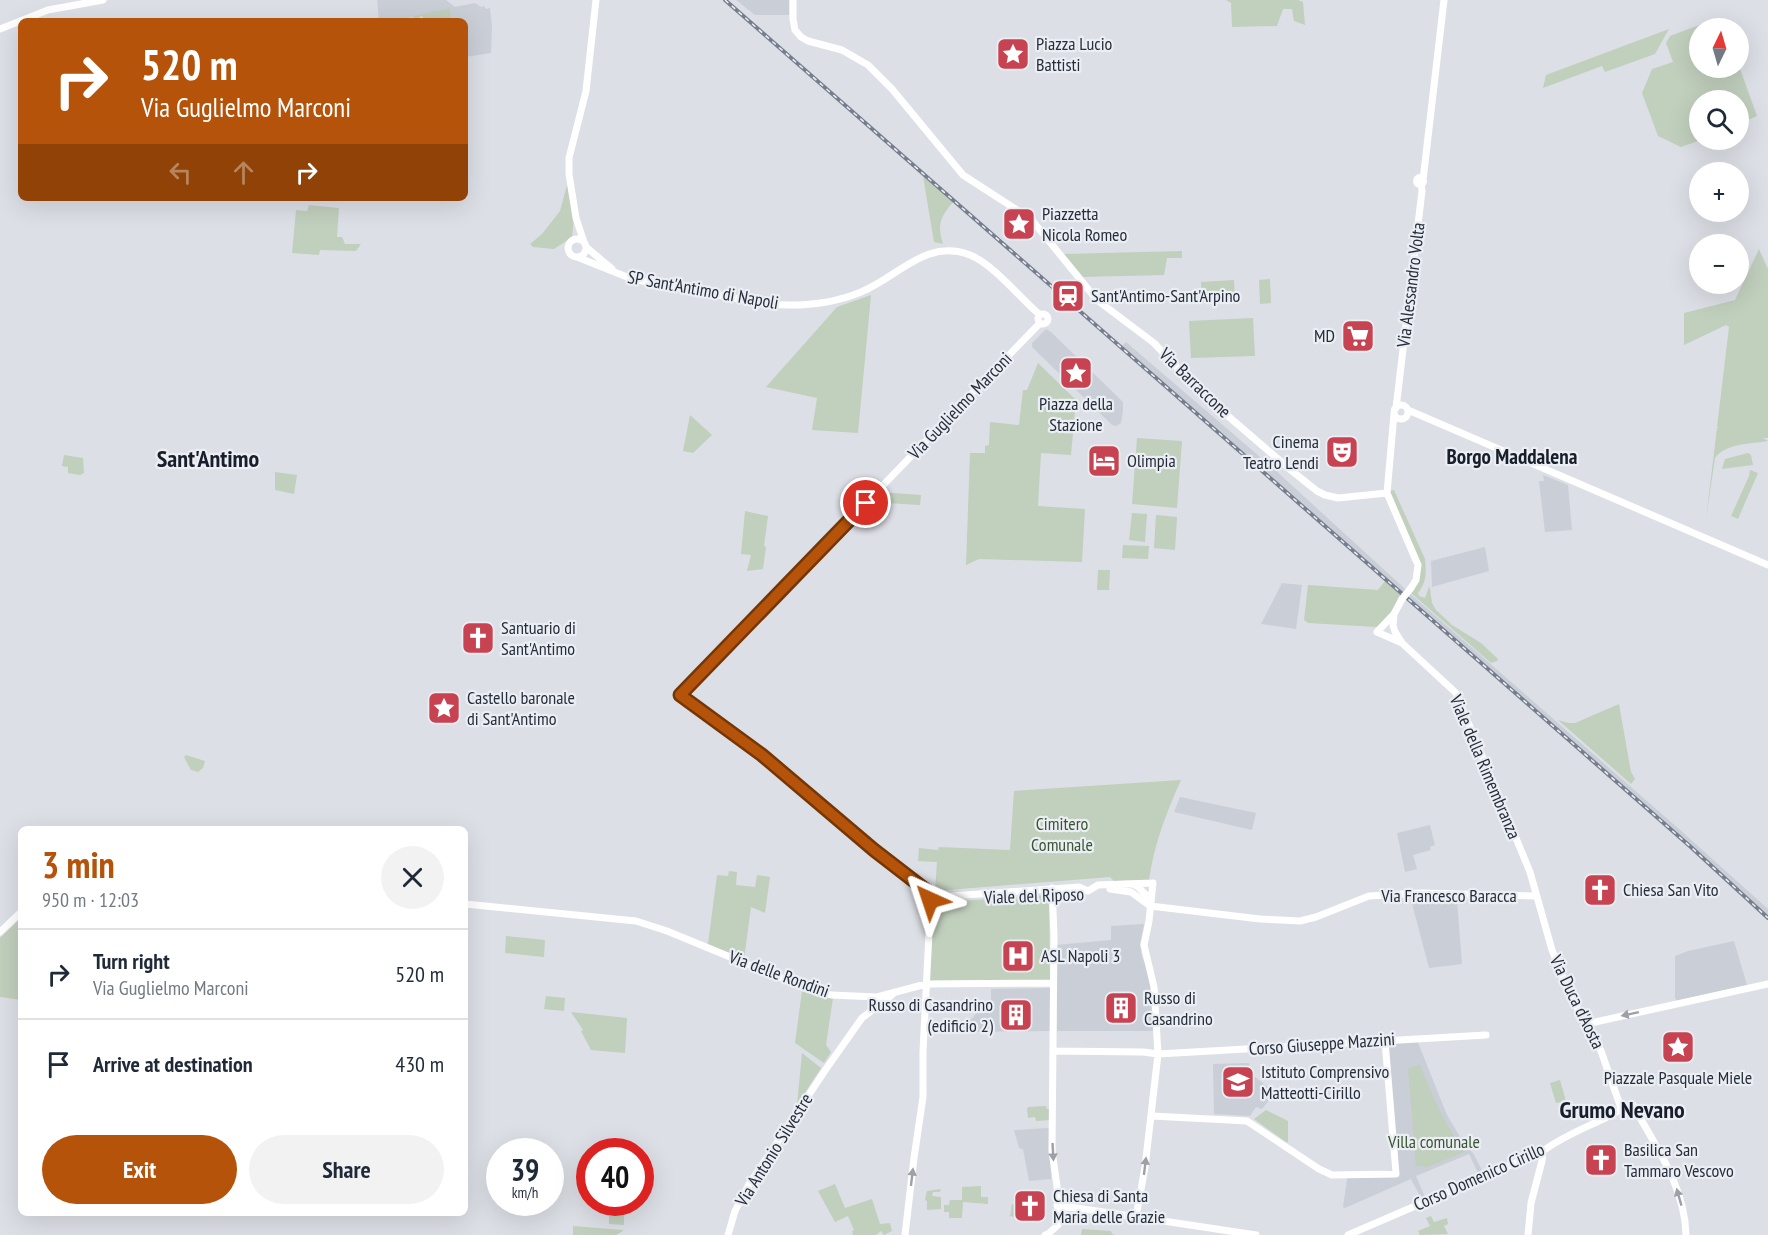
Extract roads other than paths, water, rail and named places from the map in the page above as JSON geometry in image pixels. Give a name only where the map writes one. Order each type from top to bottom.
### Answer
[{"type":"street","points":[[28,18],[48,10],[103,0]]},
{"type":"street","points":[[576,218],[569,252],[577,257],[584,254],[585,244],[576,218],[569,174],[569,158],[586,91],[596,0]]},
{"type":"street","name":"Via Barraccone","points":[[793,0],[795,30],[801,37],[842,50],[868,65],[892,89],[963,175],[1031,219],[1097,300],[1154,343],[1200,392],[1313,488],[1325,495],[1338,498],[1387,494]]},
{"type":"street","name":"Via Alessandro Volta","points":[[1387,494],[1393,430],[1401,412],[1399,385],[1444,0]]},
{"type":"street","points":[[0,29],[18,22]]},
{"type":"street","points":[[573,240],[580,239],[585,244]]},
{"type":"street","name":"SP Sant'Antimo di Napoli","points":[[585,244],[618,275]]},
{"type":"street","name":"SP Sant'Antimo di Napoli","points":[[577,257],[632,279],[766,304],[803,306],[831,302],[862,291],[927,253],[956,251],[971,255],[985,263],[1040,319]]},
{"type":"street","name":"Via Guglielmo Marconi","points":[[931,897],[762,755],[680,695],[980,386],[1040,319]]},
{"type":"street","points":[[1401,412],[1430,420],[1768,565]]},
{"type":"street","points":[[1377,632],[1394,614],[1416,580],[1418,565],[1387,494]]},
{"type":"street","points":[[1377,632],[1395,630],[1394,614]]},
{"type":"street","name":"Viale della Rimembranza","points":[[1395,630],[1402,643],[1456,693],[1530,872],[1536,896]]},
{"type":"street","points":[[1377,632],[1402,643]]},
{"type":"street","points":[[1130,884],[1150,903]]},
{"type":"street","points":[[1139,893],[1153,884]]},
{"type":"street","points":[[1136,1217],[1142,1192],[1158,1054],[1154,987],[1144,945],[1153,884]]},
{"type":"street","name":"Viale del Riposo","points":[[1052,891],[1079,887],[1088,891],[1098,885],[1153,884]]},
{"type":"street","name":"Viale del Riposo","points":[[931,897],[1052,891],[1078,891],[1088,895],[1099,889],[1121,889],[1139,893]]},
{"type":"street","points":[[1045,1235],[1058,1225],[1058,1189],[1052,1152],[1052,891]]},
{"type":"street","name":"Via Francesco Baracca","points":[[1150,903],[1260,919],[1300,921],[1369,896],[1421,892],[1536,896]]},
{"type":"street","name":"Via Duca d'Aosta","points":[[1536,896],[1552,950],[1570,995],[1601,1051],[1619,1109]]},
{"type":"street","points":[[905,1235],[923,1097],[923,1051],[931,897]]},
{"type":"street","name":"Via delle Rondini","points":[[468,904],[636,921],[667,931],[803,987],[831,995],[877,997],[926,984],[1053,982]]},
{"type":"street","points":[[0,932],[18,915]]},
{"type":"street","points":[[1586,1024],[1768,984]]},
{"type":"street","name":"Via Antonio Silvestre","points":[[728,1235],[735,1211],[748,1186],[826,1069],[862,1018],[894,993]]},
{"type":"street","name":"Corso Giuseppe Mazzini","points":[[1053,1051],[1158,1054],[1486,1035]]},
{"type":"street","points":[[1152,1116],[1247,1121],[1319,1169],[1332,1175],[1396,1174],[1385,1041]]},
{"type":"street","name":"Corso Domenico Cirillo","points":[[1351,1233],[1543,1151],[1557,1141],[1619,1109],[1633,1105],[1672,1174],[1684,1215],[1686,1235]]},
{"type":"street","points":[[1528,1235],[1531,1203],[1543,1151]]},
{"type":"street","points":[[1057,1205],[1256,1235]]},
{"type":"street","points":[[1058,1220],[1065,1206]]},
{"type":"railway","points":[[725,0],[1692,848],[1768,918]]},
{"type":"place","name":"Piazza Lucio Battisti","points":[[1013,54]]},
{"type":"place","name":"Piazzetta Nicola Romeo","points":[[1019,224]]},
{"type":"place","name":"Sant'Antimo-Sant'Arpino","points":[[1068,296]]},
{"type":"place","name":"MD","points":[[1358,336]]},
{"type":"place","name":"Piazza della Stazione","points":[[1076,373]]},
{"type":"place","name":"Cinema Teatro Lendi","points":[[1342,452]]},
{"type":"place","name":"Olimpia","points":[[1104,461]]},
{"type":"place","name":"Santuario di Sant'Antimo","points":[[478,638]]},
{"type":"place","name":"Castello baronale di Sant'Antimo","points":[[444,708]]},
{"type":"place","name":"Chiesa San Vito","points":[[1600,890]]},
{"type":"place","name":"ASL Napoli 3","points":[[1018,956]]},
{"type":"place","name":"Russo di Casandrino","points":[[1121,1008]]},
{"type":"place","name":"Russo di Casandrino (edificio 2)","points":[[1016,1015]]},
{"type":"place","name":"Piazzale Pasquale Miele","points":[[1678,1047]]},
{"type":"place","name":"Istituto Comprensivo Matteotti-Cirillo","points":[[1238,1082]]},
{"type":"place","name":"Basilica San Tammaro Vescovo","points":[[1601,1160]]},
{"type":"place","name":"Chiesa di Santa Maria delle Grazie","points":[[1030,1206]]},
{"type":"district","name":"Borgo Maddalena","points":[[1512,457]]},
{"type":"district","name":"Sant'Antimo","points":[[208,459]]},
{"type":"district","name":"Grumo Nevano","points":[[1622,1110]]},
{"type":"park label","name":"Cimitero Comunale","points":[[1062,834]]},
{"type":"park label","name":"Villa comunale","points":[[1434,1142]]}]
